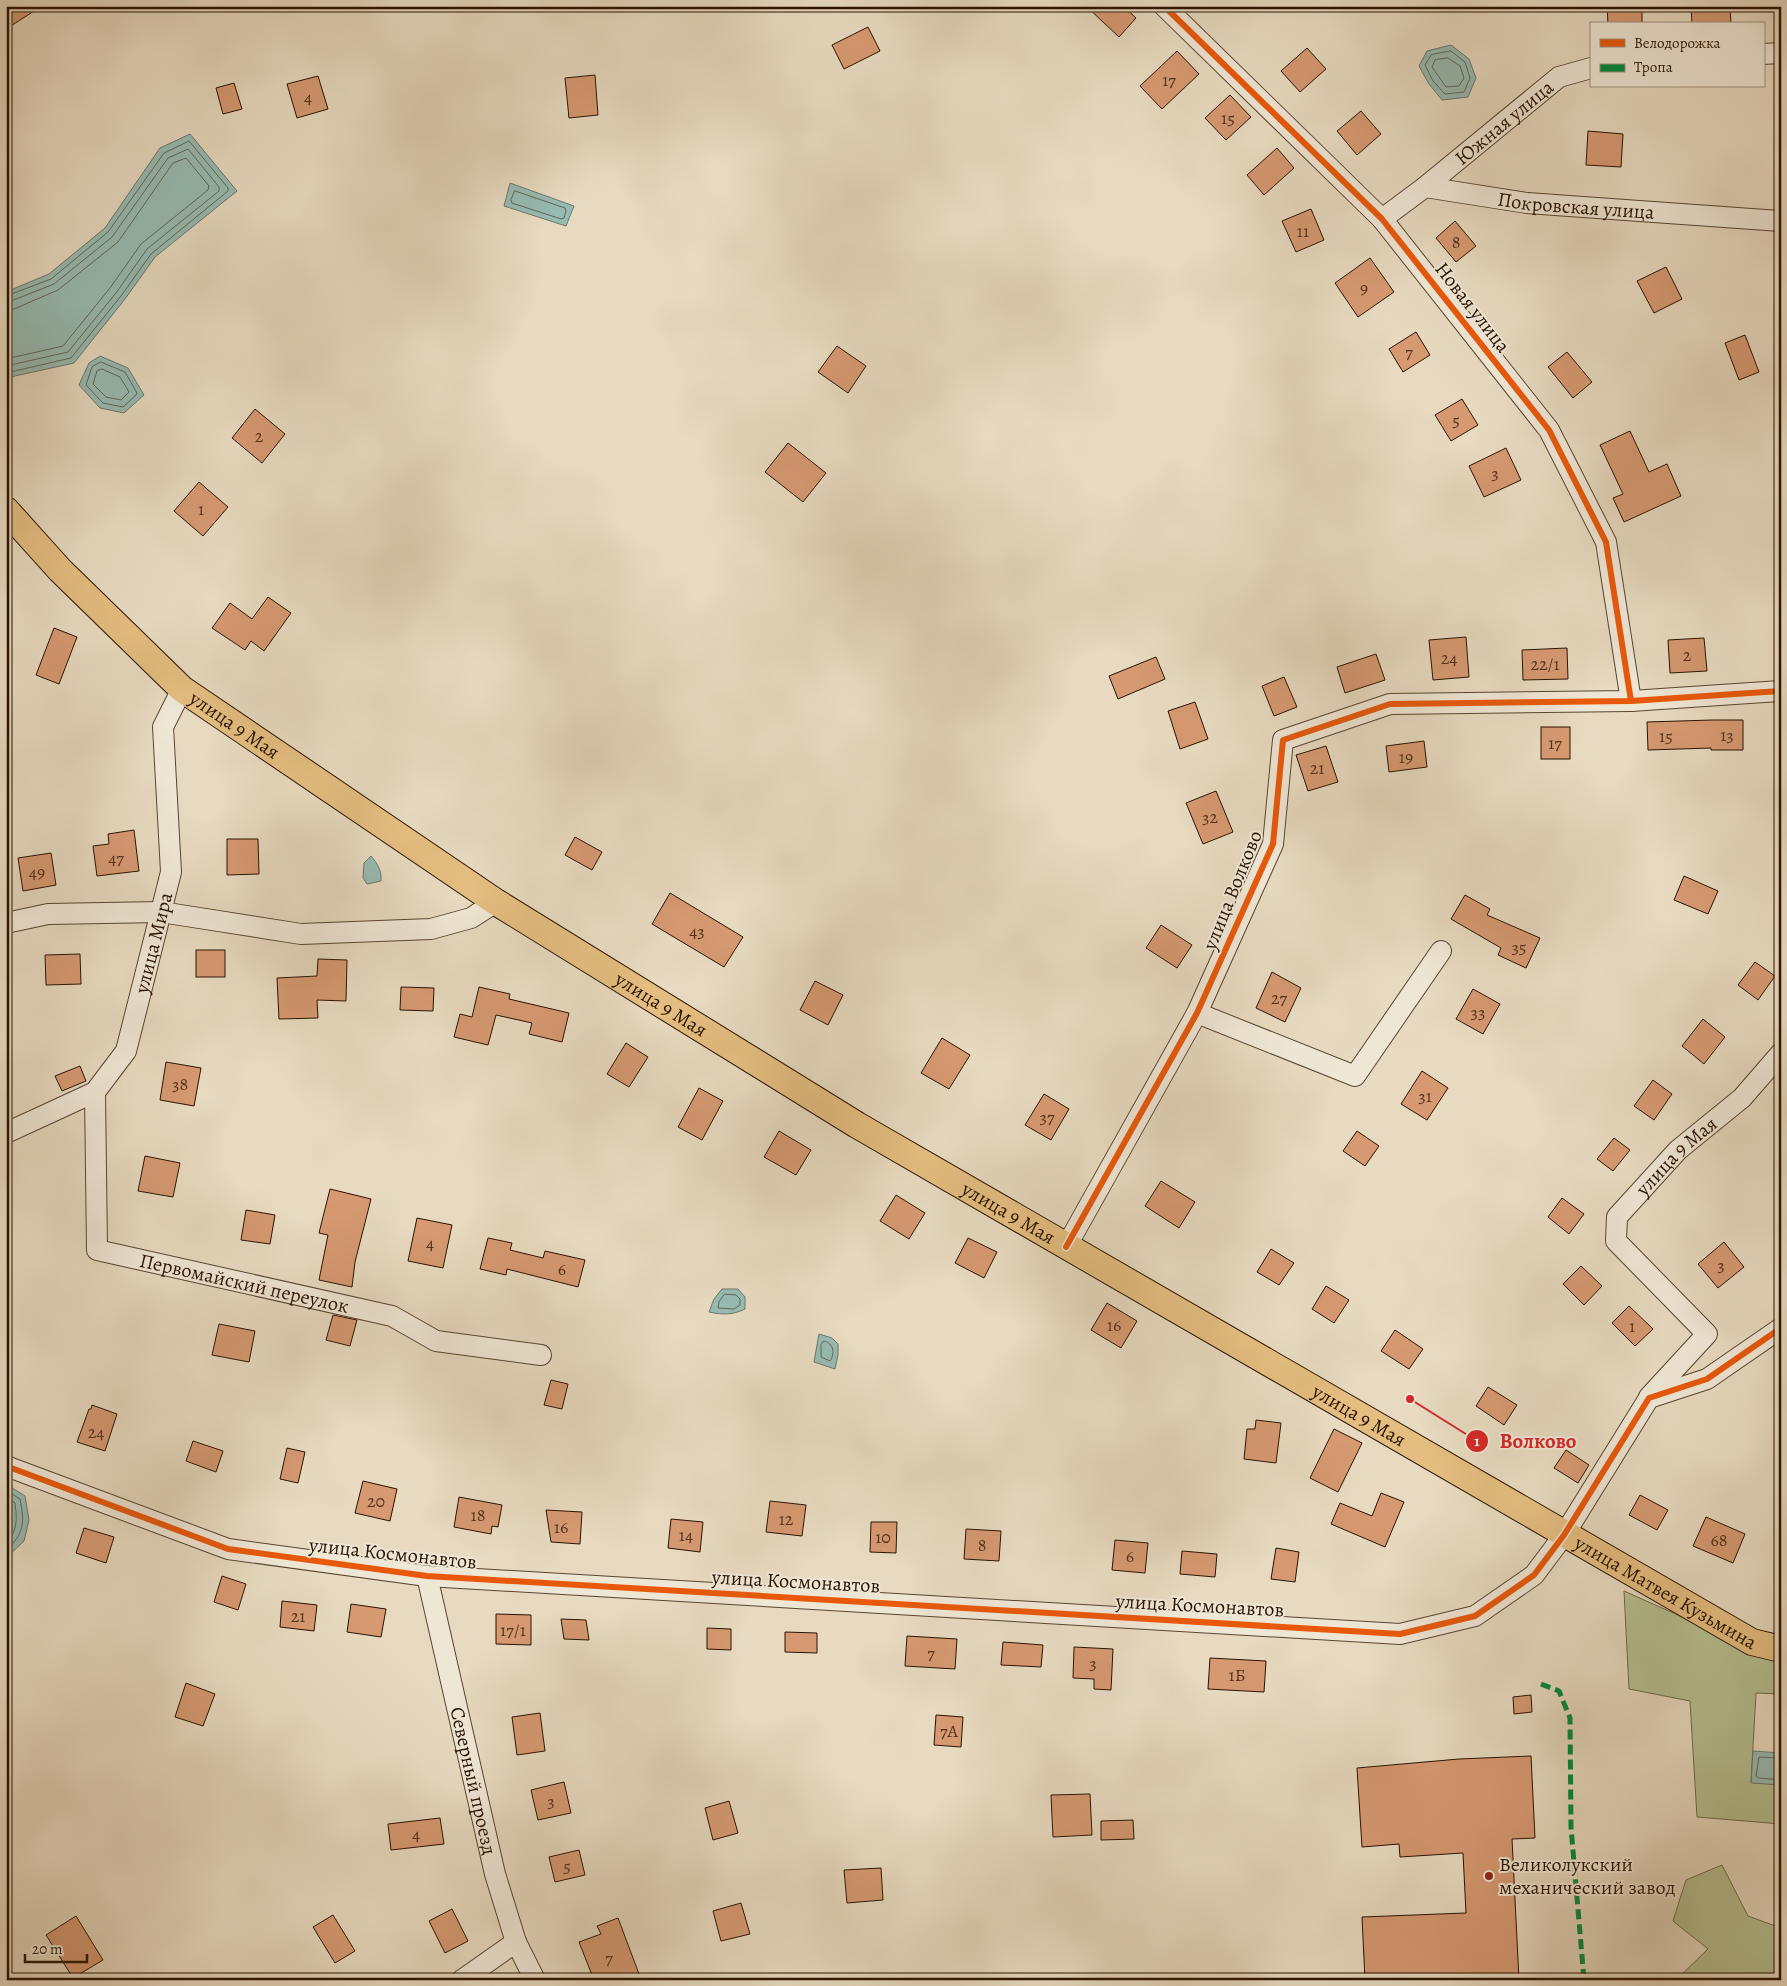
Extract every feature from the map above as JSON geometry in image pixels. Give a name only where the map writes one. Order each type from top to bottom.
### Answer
[{"type":"main road","name":"улица 9 Мая","points":[[6,510],[60,570],[182,688],[496,902],[857,1124],[1559,1532]]},
{"type":"main road","name":"улица Матвея Кузьмина","points":[[1559,1532],[1752,1642],[1781,1649]]},
{"type":"street","name":"Новая улица","points":[[1164,6],[1382,218],[1550,430],[1606,542],[1630,701]]},
{"type":"street","points":[[1764,54],[1781,53]]},
{"type":"street","name":"Южная улица","points":[[1425,187],[1559,77],[1590,68]]},
{"type":"street","points":[[1382,218],[1425,187]]},
{"type":"street","name":"Покровская улица","points":[[1425,187],[1526,203],[1781,221]]},
{"type":"street","name":"улица Мира","points":[[6,1134],[95,1092],[126,1051],[171,872],[163,727],[182,688]]},
{"type":"street","name":"улица Волково","points":[[1066,1247],[1197,1013],[1273,844],[1283,740],[1390,704],[1630,701],[1781,691]]},
{"type":"street","points":[[6,923],[48,914],[161,912],[302,934],[431,928],[471,918],[496,902]]},
{"type":"street","points":[[1197,1013],[1355,1076],[1441,951]]},
{"type":"street","name":"улица 9 Мая","points":[[1649,1398],[1707,1334],[1616,1241],[1617,1217],[1678,1150],[1742,1098],[1781,1052]]},
{"type":"street","name":"Первомайский переулок","points":[[95,1092],[97,1250],[392,1316],[436,1341],[541,1354]]},
{"type":"street","points":[[1649,1398],[1707,1379],[1781,1328]]},
{"type":"street","name":"улица Космонавтов","points":[[6,1466],[228,1549],[427,1576],[1400,1634],[1475,1616],[1534,1575],[1559,1532],[1649,1398]]},
{"type":"street","name":"Северный проезд","points":[[427,1576],[495,1874],[516,1942],[535,1980]]},
{"type":"street","points":[[462,1980],[516,1942]]},
{"type":"green space","points":[[1624,1591],[1781,1661],[1781,1694],[1756,1693],[1751,1782],[1781,1785],[1781,1824],[1697,1817],[1690,1701],[1629,1689]]},
{"type":"green space","points":[[1722,1865],[1748,1916],[1781,1928],[1781,1980],[1676,1980],[1708,1949],[1673,1921],[1686,1880]]},
{"type":"water","points":[[1451,45],[1469,59],[1476,78],[1468,97],[1442,100],[1429,84],[1419,66],[1427,51]]},
{"type":"water","points":[[190,134],[237,191],[155,257],[125,299],[74,363],[6,378],[6,292],[49,274],[105,228],[160,148]]},
{"type":"water","points":[[510,183],[574,206],[566,226],[504,206]]},
{"type":"water","points":[[100,356],[128,368],[144,395],[124,413],[100,408],[79,385],[89,363]]},
{"type":"water","points":[[371,856],[379,867],[381,881],[367,884],[363,878],[364,863]]},
{"type":"water","points":[[722,1289],[738,1289],[745,1297],[745,1309],[728,1314],[709,1312],[714,1299]]},
{"type":"water","points":[[819,1334],[832,1338],[838,1344],[835,1369],[814,1362]]},
{"type":"water","points":[[6,1484],[25,1496],[29,1520],[24,1541],[6,1558]]},
{"type":"water","points":[[1753,1751],[1781,1753],[1781,1785],[1751,1783]]},
{"type":"building","points":[[6,6],[42,6],[6,29]]},
{"type":"building","points":[[1086,6],[1123,6],[1136,18],[1119,37]]},
{"type":"building","points":[[1607,6],[1642,6],[1642,22],[1608,22]]},
{"type":"building","points":[[1691,6],[1730,6],[1731,22],[1692,22]]},
{"type":"building","points":[[868,27],[880,51],[844,69],[832,45]]},
{"type":"building","points":[[1307,48],[1326,69],[1300,92],[1281,71]]},
{"type":"building","points":[[1177,51],[1199,74],[1162,109],[1140,86]]},
{"type":"building","points":[[595,75],[598,115],[569,118],[565,78]]},
{"type":"building","points":[[318,76],[328,109],[297,118],[287,84]]},
{"type":"building","points":[[234,83],[242,109],[223,114],[216,88]]},
{"type":"building","points":[[1230,95],[1251,117],[1226,140],[1205,118]]},
{"type":"building","points":[[1361,111],[1381,134],[1357,155],[1337,131]]},
{"type":"building","points":[[1588,131],[1623,134],[1621,167],[1586,165]]},
{"type":"building","points":[[1277,148],[1294,168],[1264,195],[1247,175]]},
{"type":"building","points":[[1311,209],[1324,240],[1296,252],[1282,221]]},
{"type":"building","points":[[1455,221],[1476,246],[1456,262],[1436,238]]},
{"type":"building","points":[[1370,258],[1394,292],[1358,317],[1335,283]]},
{"type":"building","points":[[1666,267],[1682,299],[1654,313],[1637,281]]},
{"type":"building","points":[[1416,332],[1430,355],[1403,372],[1389,349]]},
{"type":"building","points":[[1745,335],[1759,372],[1739,380],[1725,343]]},
{"type":"building","points":[[837,346],[866,366],[848,393],[818,372]]},
{"type":"building","points":[[1567,352],[1592,382],[1573,398],[1548,367]]},
{"type":"building","points":[[1462,399],[1478,425],[1451,441],[1435,415]]},
{"type":"building","points":[[255,409],[285,434],[262,463],[232,438]]},
{"type":"building","points":[[1630,431],[1649,472],[1667,464],[1681,496],[1624,522],[1613,498],[1623,494],[1600,445]]},
{"type":"building","points":[[788,443],[826,473],[803,502],[765,472]]},
{"type":"building","points":[[1506,448],[1521,480],[1484,497],[1469,466]]},
{"type":"building","points":[[199,482],[228,507],[203,536],[174,511]]},
{"type":"building","points":[[268,597],[291,613],[264,651],[251,641],[245,650],[212,628],[230,603],[252,619]]},
{"type":"building","points":[[54,628],[77,637],[59,684],[36,675]]},
{"type":"building","points":[[1466,637],[1469,677],[1433,680],[1429,640]]},
{"type":"building","points":[[1704,638],[1707,671],[1670,673],[1668,640]]},
{"type":"building","points":[[1567,648],[1568,679],[1523,680],[1522,650]]},
{"type":"building","points":[[1376,654],[1385,680],[1345,693],[1337,667]]},
{"type":"building","points":[[1156,657],[1165,679],[1118,699],[1109,676]]},
{"type":"building","points":[[1284,677],[1297,707],[1274,716],[1262,686]]},
{"type":"building","points":[[1195,702],[1208,739],[1180,749],[1168,711]]},
{"type":"building","points":[[1743,720],[1743,750],[1711,750],[1711,748],[1648,750],[1647,722]]},
{"type":"building","points":[[1541,727],[1570,727],[1570,759],[1541,759]]},
{"type":"building","points":[[1424,741],[1427,767],[1389,772],[1386,746]]},
{"type":"building","points":[[1326,746],[1338,782],[1308,791],[1296,755]]},
{"type":"building","points":[[1216,791],[1233,832],[1203,844],[1186,803]]},
{"type":"building","points":[[134,830],[139,871],[97,876],[93,846],[109,844],[108,834]]},
{"type":"building","points":[[575,837],[602,852],[592,870],[565,855]]},
{"type":"building","points":[[227,839],[258,839],[259,874],[227,875]]},
{"type":"building","points":[[51,853],[56,885],[23,891],[18,858]]},
{"type":"building","points":[[1684,876],[1718,891],[1708,914],[1674,900]]},
{"type":"building","points":[[670,893],[743,937],[724,967],[652,924]]},
{"type":"building","points":[[1465,895],[1490,909],[1487,915],[1540,938],[1526,968],[1498,955],[1501,948],[1451,919]]},
{"type":"building","points":[[1161,925],[1192,945],[1177,968],[1146,948]]},
{"type":"building","points":[[196,950],[225,950],[225,977],[196,977]]},
{"type":"building","points":[[80,954],[81,984],[46,985],[45,955]]},
{"type":"building","points":[[318,959],[347,960],[346,1001],[317,1000],[318,1018],[279,1019],[277,978],[317,976]]},
{"type":"building","points":[[1755,962],[1775,976],[1758,1000],[1738,985]]},
{"type":"building","points":[[1272,972],[1301,988],[1285,1022],[1256,1008]]},
{"type":"building","points":[[815,981],[843,995],[828,1025],[800,1010]]},
{"type":"building","points":[[401,987],[434,988],[433,1011],[400,1010]]},
{"type":"building","points":[[479,987],[510,994],[509,999],[569,1013],[562,1042],[529,1034],[532,1023],[496,1015],[488,1045],[454,1037],[460,1014],[472,1017]]},
{"type":"building","points":[[1473,989],[1500,1004],[1483,1034],[1456,1019]]},
{"type":"building","points":[[1703,1019],[1725,1037],[1704,1064],[1682,1046]]},
{"type":"building","points":[[942,1038],[970,1055],[949,1089],[921,1073]]},
{"type":"building","points":[[626,1043],[648,1057],[629,1087],[607,1074]]},
{"type":"building","points":[[166,1062],[201,1068],[194,1106],[160,1100]]},
{"type":"building","points":[[80,1066],[86,1081],[62,1091],[55,1076]]},
{"type":"building","points":[[1422,1071],[1448,1088],[1427,1120],[1401,1104]]},
{"type":"building","points":[[1653,1080],[1672,1094],[1654,1120],[1634,1106]]},
{"type":"building","points":[[699,1088],[723,1101],[702,1140],[678,1127]]},
{"type":"building","points":[[1044,1094],[1069,1109],[1051,1140],[1025,1125]]},
{"type":"building","points":[[779,1131],[811,1150],[796,1175],[764,1157]]},
{"type":"building","points":[[1357,1131],[1379,1146],[1365,1166],[1343,1151]]},
{"type":"building","points":[[1614,1138],[1630,1150],[1613,1171],[1597,1159]]},
{"type":"building","points":[[145,1156],[180,1163],[173,1197],[138,1191]]},
{"type":"building","points":[[1161,1181],[1195,1202],[1179,1228],[1145,1206]]},
{"type":"building","points":[[330,1189],[371,1199],[355,1262],[352,1287],[319,1280],[328,1235],[319,1233]]},
{"type":"building","points":[[896,1195],[925,1213],[909,1239],[880,1221]]},
{"type":"building","points":[[1562,1198],[1584,1214],[1569,1234],[1548,1217]]},
{"type":"building","points":[[246,1210],[275,1215],[270,1244],[241,1240]]},
{"type":"building","points":[[417,1218],[452,1225],[443,1268],[408,1261]]},
{"type":"building","points":[[488,1238],[512,1243],[510,1250],[543,1258],[545,1251],[585,1260],[578,1287],[507,1269],[506,1275],[480,1269]]},
{"type":"building","points":[[968,1238],[997,1252],[984,1278],[955,1263]]},
{"type":"building","points":[[1724,1242],[1744,1267],[1718,1288],[1698,1264]]},
{"type":"building","points":[[1271,1249],[1294,1263],[1279,1285],[1257,1272]]},
{"type":"building","points":[[1581,1266],[1602,1286],[1584,1305],[1563,1284]]},
{"type":"building","points":[[1326,1286],[1349,1300],[1334,1323],[1312,1309]]},
{"type":"building","points":[[1107,1303],[1137,1321],[1121,1348],[1091,1330]]},
{"type":"building","points":[[1629,1306],[1653,1329],[1635,1346],[1612,1323]]},
{"type":"building","points":[[333,1315],[357,1320],[350,1346],[326,1340]]},
{"type":"building","points":[[219,1324],[255,1331],[249,1362],[212,1355]]},
{"type":"building","points":[[1395,1330],[1423,1349],[1409,1369],[1381,1351]]},
{"type":"building","points":[[551,1380],[568,1384],[562,1409],[544,1405]]},
{"type":"building","points":[[1488,1387],[1517,1405],[1504,1425],[1476,1406]]},
{"type":"building","points":[[92,1405],[117,1414],[105,1451],[77,1442]]},
{"type":"building","points":[[1256,1420],[1281,1423],[1276,1463],[1244,1459],[1247,1429],[1255,1429]]},
{"type":"building","points":[[1334,1429],[1362,1443],[1338,1492],[1310,1478]]},
{"type":"building","points":[[193,1441],[223,1451],[216,1472],[186,1461]]},
{"type":"building","points":[[287,1448],[305,1452],[298,1483],[280,1479]]},
{"type":"building","points":[[1566,1450],[1589,1465],[1578,1483],[1554,1468]]},
{"type":"building","points":[[363,1481],[397,1489],[390,1521],[355,1513]]},
{"type":"building","points":[[1381,1493],[1404,1502],[1385,1547],[1331,1524],[1340,1503],[1372,1516]]},
{"type":"building","points":[[1640,1495],[1668,1510],[1657,1530],[1629,1515]]},
{"type":"building","points":[[459,1497],[502,1505],[498,1527],[492,1526],[491,1534],[454,1527]]},
{"type":"building","points":[[770,1501],[806,1505],[802,1536],[766,1532]]},
{"type":"building","points":[[546,1510],[582,1512],[580,1544],[551,1542]]},
{"type":"building","points":[[1706,1517],[1745,1534],[1733,1563],[1693,1546]]},
{"type":"building","points":[[671,1519],[703,1522],[700,1552],[668,1548]]},
{"type":"building","points":[[871,1522],[897,1522],[896,1553],[870,1552]]},
{"type":"building","points":[[84,1528],[114,1537],[106,1563],[76,1553]]},
{"type":"building","points":[[966,1529],[1001,1531],[999,1561],[964,1559]]},
{"type":"building","points":[[1115,1540],[1148,1543],[1145,1573],[1112,1570]]},
{"type":"building","points":[[1276,1548],[1299,1552],[1295,1582],[1271,1579]]},
{"type":"building","points":[[1182,1551],[1217,1554],[1215,1577],[1180,1574]]},
{"type":"building","points":[[222,1576],[246,1584],[238,1610],[214,1602]]},
{"type":"building","points":[[282,1601],[317,1605],[314,1631],[280,1627]]},
{"type":"building","points":[[351,1604],[386,1609],[381,1637],[347,1632]]},
{"type":"building","points":[[496,1614],[531,1615],[531,1645],[496,1644]]},
{"type":"building","points":[[561,1619],[586,1620],[589,1640],[564,1639]]},
{"type":"building","points":[[707,1628],[731,1629],[731,1650],[707,1649]]},
{"type":"building","points":[[785,1632],[817,1633],[817,1653],[785,1652]]},
{"type":"building","points":[[907,1636],[957,1639],[955,1669],[905,1666]]},
{"type":"building","points":[[1003,1642],[1043,1645],[1041,1667],[1001,1665]]},
{"type":"building","points":[[1074,1647],[1113,1649],[1111,1690],[1094,1689],[1094,1679],[1073,1678]]},
{"type":"building","points":[[1210,1658],[1266,1661],[1264,1692],[1208,1689]]},
{"type":"building","points":[[186,1683],[215,1694],[203,1726],[175,1717]]},
{"type":"building","points":[[1531,1695],[1532,1712],[1514,1714],[1513,1697]]},
{"type":"building","points":[[540,1713],[545,1751],[517,1755],[512,1717]]},
{"type":"building","points":[[936,1715],[963,1717],[961,1747],[934,1745]]},
{"type":"building","name":"Великолукский механический завод","points":[[1531,1756],[1535,1838],[1512,1839],[1519,1980],[1365,1980],[1362,1917],[1466,1913],[1463,1853],[1400,1857],[1399,1844],[1362,1847],[1357,1768],[1459,1759]]},
{"type":"building","points":[[564,1782],[571,1813],[538,1820],[531,1790]]},
{"type":"building","points":[[1090,1794],[1092,1835],[1053,1837],[1051,1795]]},
{"type":"building","points":[[729,1801],[738,1833],[713,1840],[705,1808]]},
{"type":"building","points":[[440,1818],[444,1844],[391,1850],[388,1824]]},
{"type":"building","points":[[1133,1820],[1134,1839],[1101,1840],[1101,1821]]},
{"type":"building","points":[[579,1850],[585,1875],[555,1882],[549,1857]]},
{"type":"building","points":[[881,1868],[883,1900],[847,1903],[844,1870]]},
{"type":"building","points":[[741,1903],[750,1934],[721,1941],[713,1911]]},
{"type":"building","points":[[452,1909],[468,1941],[445,1953],[429,1921]]},
{"type":"building","points":[[333,1915],[355,1951],[335,1963],[313,1927]]},
{"type":"building","points":[[76,1916],[103,1960],[73,1978],[46,1935]]},
{"type":"building","points":[[618,1918],[639,1974],[625,1980],[594,1980],[579,1942],[601,1934],[597,1926]]},
{"type":"marked path","points":[[1541,1684],[1559,1691],[1570,1718],[1571,1827],[1584,1980]]},
{"type":"cycle path","points":[[1164,6],[1382,219],[1549,430],[1606,542],[1631,701]]},
{"type":"cycle path","points":[[1066,1247],[1197,1013],[1273,844],[1283,740],[1390,704],[1631,701],[1781,691]]},
{"type":"cycle path","points":[[6,1466],[228,1549],[427,1576],[1400,1634],[1475,1616],[1534,1575],[1564,1535],[1649,1398],[1707,1379],[1781,1328]]},
{"type":"place","name":"Волково","points":[[1410,1399]]},
{"type":"place","name":"Великолукский механический завод","points":[[1489,1876]]}]
